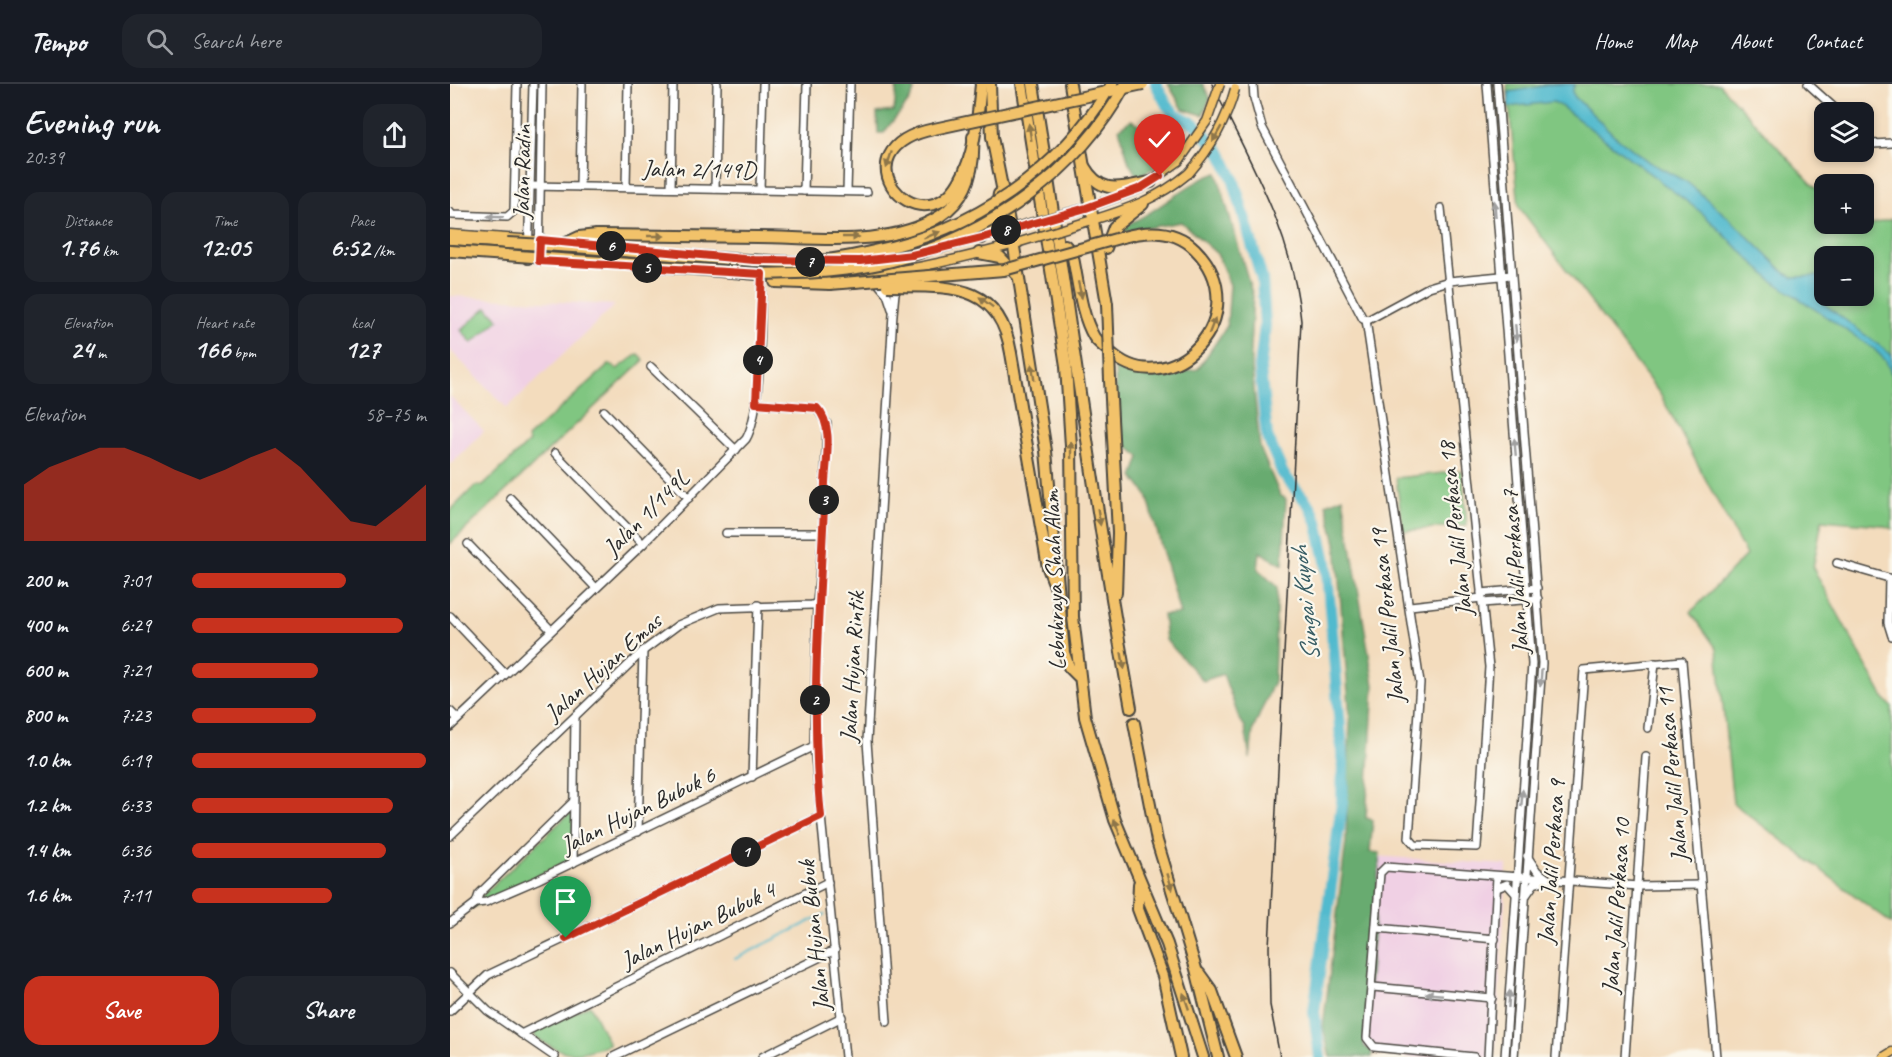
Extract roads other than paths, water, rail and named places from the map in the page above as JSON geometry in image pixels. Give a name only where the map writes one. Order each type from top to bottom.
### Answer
[{"type":"highway","points":[[981,84],[973,137],[960,181],[954,189],[934,203],[914,204],[893,190],[887,178],[887,164],[893,150],[906,138],[934,129],[1143,84]]},
{"type":"highway","points":[[990,84],[992,136],[1017,243],[1018,278],[1046,451],[1064,653],[1069,667],[1078,676]]},
{"type":"highway","name":"Lebuhraya Shah Alam","points":[[1022,84],[1066,366],[1071,446],[1072,617],[1078,676],[1099,772],[1138,881],[1167,944],[1203,1057]]},
{"type":"highway","name":"Lebuhraya Shah Alam","points":[[1033,84],[1058,238],[1086,438],[1131,708]]},
{"type":"highway","points":[[1070,84],[1088,207],[1101,262],[1107,304],[1118,532],[1114,615]]},
{"type":"highway","points":[[450,239],[799,262],[852,256],[921,240],[975,215],[1011,194],[1042,169],[1075,136],[1112,84]]},
{"type":"highway","points":[[450,252],[759,274],[852,269],[893,261],[959,237],[1012,208],[1067,162],[1102,122],[1126,84]]},
{"type":"highway","points":[[562,245],[579,237],[597,236],[858,237],[899,232],[940,216],[959,199],[966,188],[975,160],[973,137]]},
{"type":"highway","points":[[1083,163],[1096,183],[1104,187],[1117,188],[1151,182]]},
{"type":"highway","points":[[982,238],[995,216],[1002,183]]},
{"type":"highway","points":[[1101,262],[1114,227],[1143,204]]},
{"type":"highway","points":[[830,284],[1004,270],[1124,237],[1146,231],[1173,234],[1192,246],[1207,261],[1218,288],[1217,313],[1207,339],[1193,353],[1172,365],[1144,369],[1118,360],[1094,337],[1072,253],[1058,238]]},
{"type":"highway","points":[[979,253],[1000,257],[1018,278]]},
{"type":"highway","points":[[759,274],[775,282],[961,289],[979,296],[994,307],[1004,323],[1011,353],[1048,568],[1060,596]]},
{"type":"highway","points":[[1134,723],[1157,841],[1196,969],[1218,1057]]},
{"type":"highway","points":[[1138,881],[1138,909],[1163,976],[1181,1057]]},
{"type":"highway","points":[[1196,969],[1212,991],[1236,1057]]},
{"type":"main road","points":[[450,234],[754,260],[819,262],[912,255],[982,238],[1088,207],[1151,182],[1179,161],[1207,121],[1220,84]]},
{"type":"main road","points":[[450,252],[539,261],[843,278],[921,267],[1017,243],[1091,221],[1143,204],[1167,191],[1190,173],[1205,154],[1221,128],[1235,87]]},
{"type":"main road","points":[[1884,1057],[1892,1052]]},
{"type":"street","points":[[450,212],[452,215],[507,217],[514,211],[517,84]]},
{"type":"street","name":"Jalan Radin","points":[[528,260],[532,84]]},
{"type":"street","name":"Jalan Radin","points":[[539,261],[542,84]]},
{"type":"street","points":[[579,187],[582,84]]},
{"type":"street","points":[[626,187],[628,84]]},
{"type":"street","points":[[671,188],[673,84]]},
{"type":"street","points":[[715,189],[717,84]]},
{"type":"street","points":[[760,190],[763,84]]},
{"type":"street","points":[[804,190],[807,84]]},
{"type":"street","points":[[847,191],[850,84]]},
{"type":"street","name":"Jalan Jalil Perkasa 19","points":[[1253,84],[1254,98],[1263,127],[1341,274],[1361,318],[1367,320],[1420,683],[1409,838],[1415,845],[1477,847]]},
{"type":"street","name":"Jalan Jalil Perkasa 7","points":[[1487,84],[1532,664],[1517,856],[1505,1057]]},
{"type":"street","name":"Jalan Jalil Perkasa 7","points":[[1497,84],[1542,663],[1514,1057]]},
{"type":"street","points":[[1808,84],[1828,102]]},
{"type":"street","points":[[1874,144],[1892,143]]},
{"type":"street","name":"Jalan 2/149D","points":[[530,186],[867,192]]},
{"type":"street","name":"Jalan Jalil Perkasa 18","points":[[1441,208],[1488,667],[1477,847]]},
{"type":"street","name":"Jalan Hujan Rintik","points":[[887,1022],[867,741],[895,293],[908,275],[921,267]]},
{"type":"street","name":"Jalan 1/149L","points":[[450,727],[689,498],[736,450],[753,427],[756,403],[759,274]]},
{"type":"street","name":"Jalan Hujan Rintik","points":[[868,275],[887,294],[893,314]]},
{"type":"street","points":[[1367,320],[1429,287],[1449,281],[1511,275]]},
{"type":"street","points":[[651,367],[736,450]]},
{"type":"street","name":"Jalan Hujan Bubuk","points":[[756,403],[817,408],[824,414],[827,424],[823,533],[817,603],[814,746],[845,1057]]},
{"type":"street","points":[[604,411],[689,498]]},
{"type":"street","points":[[555,453],[643,543]]},
{"type":"street","points":[[510,498],[596,588]]},
{"type":"street","points":[[726,532],[823,533]]},
{"type":"street","points":[[468,544],[551,630]]},
{"type":"street","points":[[1837,563],[1890,579],[1888,623],[1892,636]]},
{"type":"street","points":[[1410,606],[1482,598],[1537,588]]},
{"type":"street","points":[[1482,598],[1538,599]]},
{"type":"street","name":"Jalan Hujan Emas","points":[[450,836],[643,651],[678,625],[702,613],[719,608],[817,603]]},
{"type":"street","points":[[752,777],[758,605]]},
{"type":"street","points":[[450,616],[505,674]]},
{"type":"street","points":[[638,831],[643,651]]},
{"type":"street","name":"Jalan Jalil Perkasa 11","points":[[1655,663],[1682,661],[1716,1057]]},
{"type":"street","points":[[1648,728],[1655,663]]},
{"type":"street","name":"Jalan Jalil Perkasa 9","points":[[1556,1057],[1584,670],[1655,663]]},
{"type":"street","points":[[450,711],[458,719]]},
{"type":"street","points":[[573,862],[575,717]]},
{"type":"street","name":"Jalan Hujan Bubuk 6","points":[[476,903],[486,902],[573,862],[814,746]]},
{"type":"street","name":"Jalan Jalil Perkasa 10","points":[[1625,1057],[1646,757]]},
{"type":"street","points":[[450,923],[476,903],[479,894],[573,802]]},
{"type":"street","points":[[450,1011],[488,975],[821,816]]},
{"type":"street","points":[[1488,1057],[1497,888],[1500,876],[1514,865],[1517,856]]},
{"type":"street","points":[[1527,856],[1538,871],[1548,879]]},
{"type":"street","points":[[1474,1057],[1374,1047],[1367,1038],[1380,873],[1386,867],[1638,886],[1701,885]]},
{"type":"street","points":[[1524,898],[1534,884],[1548,879]]},
{"type":"street","name":"Jalan Hujan Bubuk 4","points":[[521,1034],[828,882]]},
{"type":"street","points":[[1497,888],[1507,884],[1515,894]]},
{"type":"street","points":[[1377,928],[1495,939]]},
{"type":"street","points":[[613,1057],[836,950]]},
{"type":"street","points":[[450,973],[468,992],[521,1034],[555,1057]]},
{"type":"street","points":[[1372,987],[1492,998]]},
{"type":"street","points":[[762,1057],[842,1017]]},
{"type":"water","points":[[1554,84],[1575,84],[1572,92],[1575,97],[1614,135],[1649,162],[1687,182],[1731,220],[1785,273],[1793,277],[1814,276],[1814,306],[1827,306],[1892,355],[1892,376],[1886,361],[1874,349],[1770,279],[1702,213],[1558,104],[1553,102],[1508,107],[1509,92]]},
{"type":"waterway","name":"Sungai Kuyoh","points":[[1156,84],[1167,105],[1175,114],[1195,124],[1219,150],[1233,178],[1262,279],[1265,325],[1260,368],[1267,436],[1283,474],[1310,506],[1317,521],[1326,561],[1343,763],[1342,803],[1314,1012],[1320,1057]]},
{"type":"waterway","points":[[735,959],[825,914]]},
{"type":"tram line","points":[[1212,84],[1255,170],[1279,228],[1289,258],[1301,321],[1269,947],[1270,1005],[1280,1057]]}]
